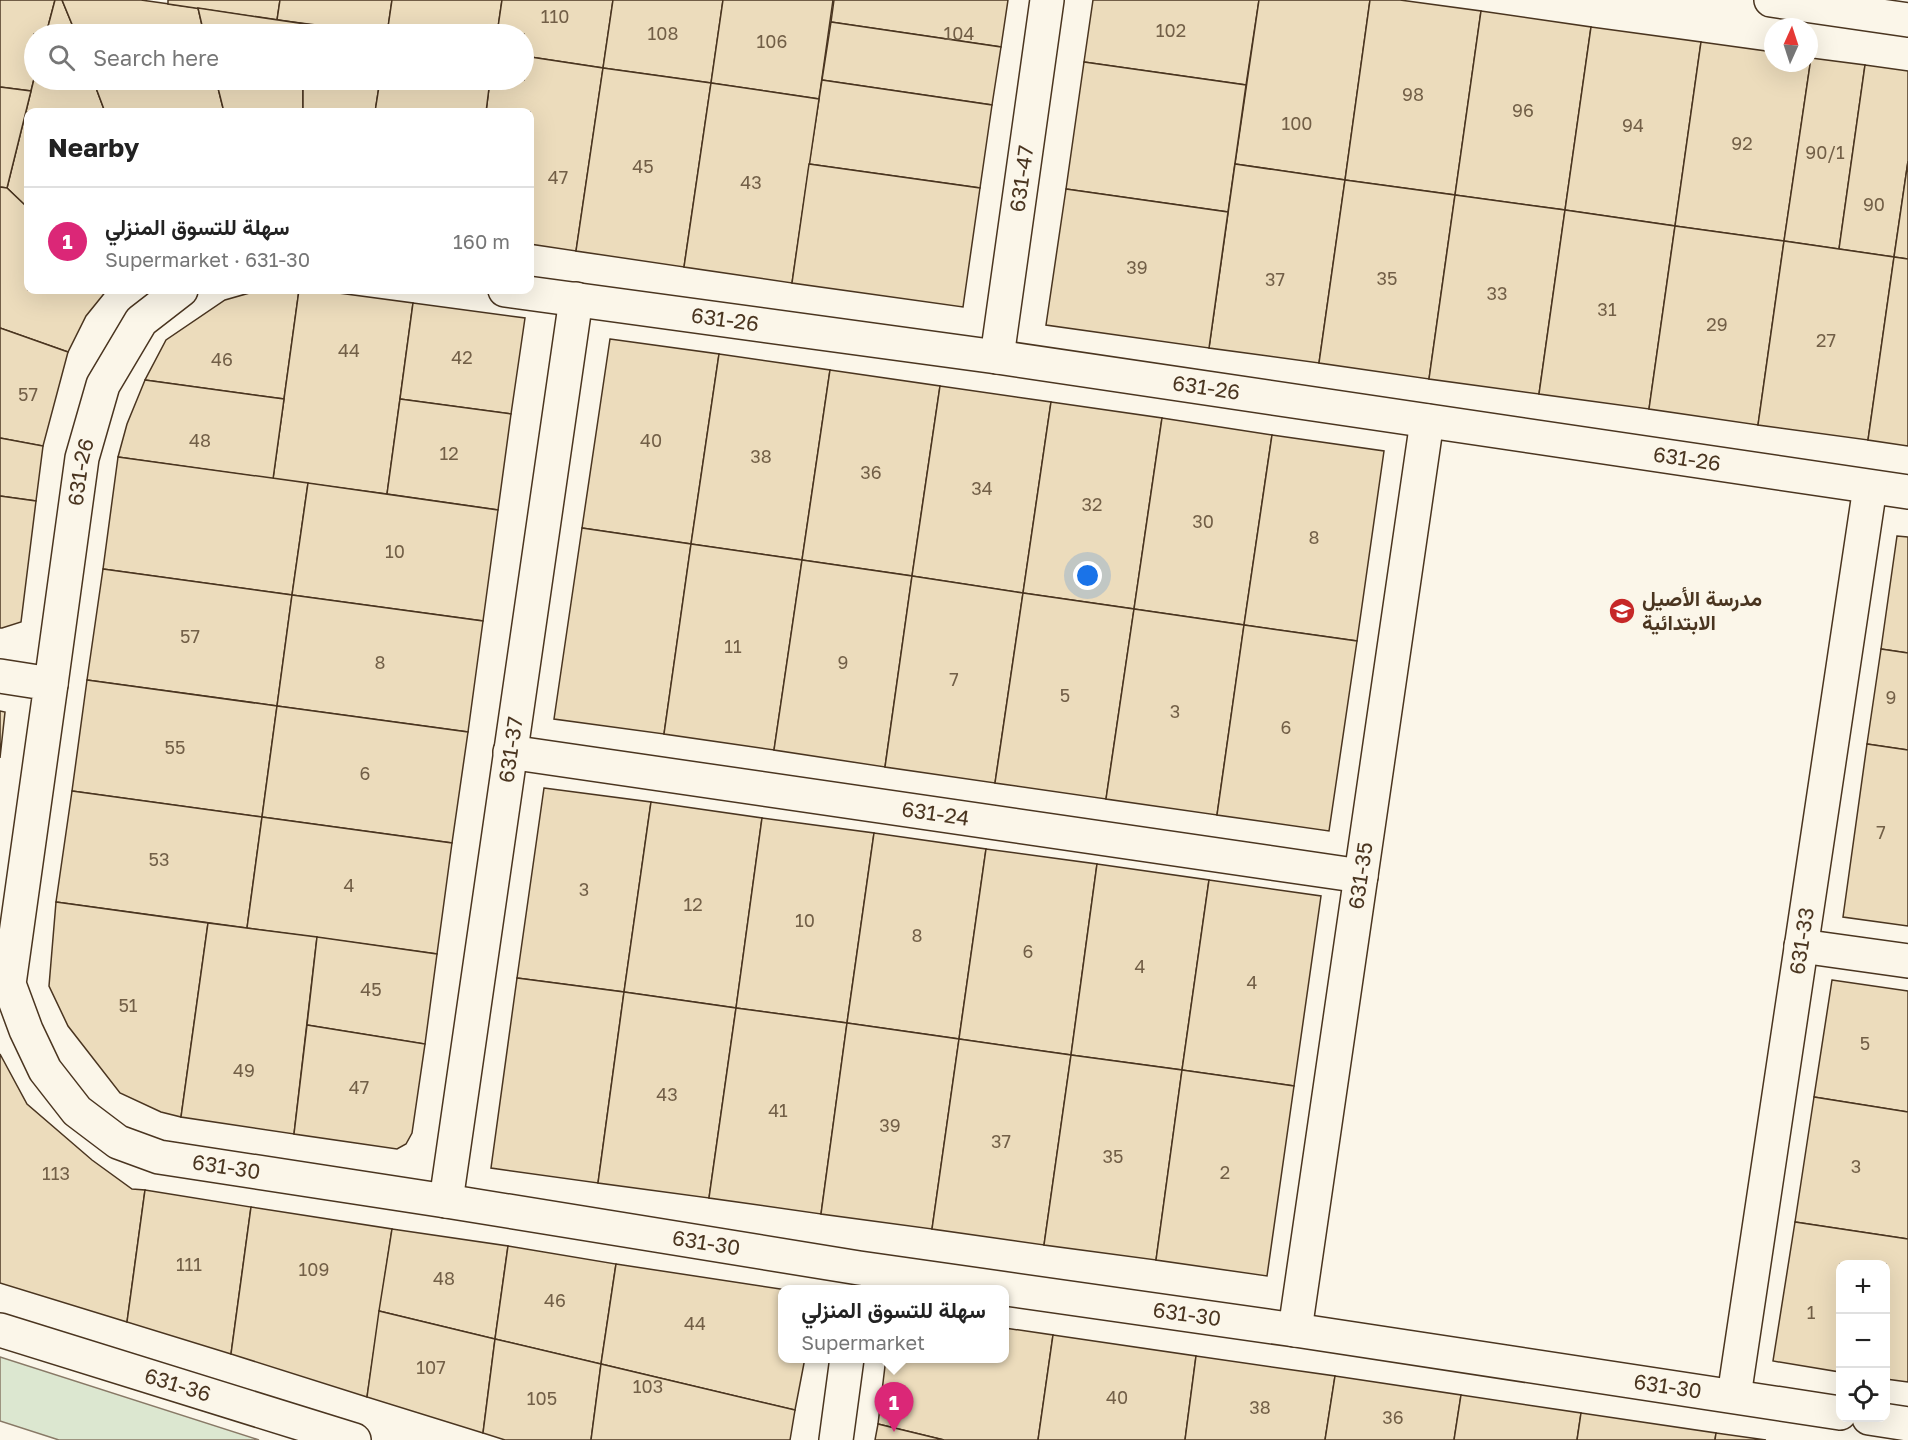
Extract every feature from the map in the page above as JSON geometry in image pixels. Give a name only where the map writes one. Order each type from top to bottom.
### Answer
[{"type":"street","name":"631-47","points":[[997,357],[1047,0]]},
{"type":"street","points":[[1772,0],[1908,20]]},
{"type":"street","name":"631-26","points":[[51,684],[82,458],[103,385],[141,321],[176,294]]},
{"type":"street","name":"631-26","points":[[534,294],[997,357],[1908,492]]},
{"type":"street","name":"631-37","points":[[446,1201],[576,299]]},
{"type":"street","name":"631-35","points":[[1294,1330],[1427,421]]},
{"type":"street","name":"631-33","points":[[1734,1396],[1870,487]]},
{"type":"street","points":[[0,676],[51,684]]},
{"type":"street","name":"631-30","points":[[51,684],[9,984],[26,1030],[45,1070],[77,1111],[118,1142],[159,1157],[446,1201],[857,1279],[908,1285]]},
{"type":"street","name":"631-24","points":[[510,752],[1360,876]]},
{"type":"street","points":[[1801,946],[1908,961]]},
{"type":"street","name":"631-30","points":[[1009,1297],[1294,1330],[1836,1412]]},
{"type":"street","name":"631-36","points":[[0,1330],[354,1440]]},
{"type":"street","points":[[836,1440],[846,1363]]},
{"type":"street","points":[[1890,1421],[1908,1424]]},
{"type":"green space","points":[[0,1357],[259,1440],[59,1440],[0,1421]]},
{"type":"building","points":[[0,0],[55,0],[49,24],[24,24],[24,90],[31,91],[0,87]]},
{"type":"building","points":[[55,0],[62,0],[72,24],[49,24]]},
{"type":"building","points":[[62,0],[141,0],[198,8],[202,24],[72,24]]},
{"type":"building","points":[[168,0],[280,0],[277,20],[168,4]]},
{"type":"building","points":[[280,0],[392,0],[388,24],[308,24],[277,20]]},
{"type":"building","points":[[392,0],[502,0],[498,24],[388,24]]},
{"type":"building","points":[[502,0],[613,0],[603,68],[534,58],[534,24],[498,24]]},
{"type":"building","points":[[613,0],[723,0],[711,83],[603,68]]},
{"type":"building","points":[[723,0],[833,0],[819,99],[711,83]]},
{"type":"building","points":[[834,0],[1008,0],[1001,47],[831,22]]},
{"type":"building","points":[[1093,0],[1259,0],[1246,85],[1084,62]]},
{"type":"building","points":[[1259,0],[1370,0],[1345,180],[1235,164]]},
{"type":"building","points":[[1370,0],[1400,0],[1481,11],[1455,195],[1345,180]]},
{"type":"building","points":[[198,8],[305,24],[202,24]]},
{"type":"building","points":[[1481,11],[1591,27],[1565,210],[1455,195]]},
{"type":"building","points":[[831,22],[1001,47],[992,105],[822,80]]},
{"type":"building","points":[[1591,27],[1701,42],[1675,226],[1565,210]]},
{"type":"building","points":[[1701,42],[1764,51],[1764,72],[1809,72],[1784,241],[1675,226]]},
{"type":"building","points":[[534,58],[603,68],[576,251],[534,245],[534,108],[486,108],[489,90],[534,90]]},
{"type":"building","points":[[1818,59],[1865,65],[1839,249],[1784,241],[1809,72],[1818,72]]},
{"type":"building","points":[[1084,62],[1246,85],[1228,212],[1066,189]]},
{"type":"building","points":[[1865,65],[1908,71],[1908,161],[1894,257],[1839,249]]},
{"type":"building","points":[[603,68],[711,83],[684,267],[576,251]]},
{"type":"building","points":[[822,80],[992,105],[980,188],[809,164]]},
{"type":"building","points":[[711,83],[819,99],[792,283],[684,267]]},
{"type":"building","points":[[0,87],[31,91],[27,108],[24,108],[24,119],[7,188],[0,187]]},
{"type":"building","points":[[31,90],[97,90],[104,108],[27,108]]},
{"type":"building","points":[[97,90],[218,90],[223,108],[104,108]]},
{"type":"building","points":[[218,90],[303,90],[303,108],[223,108]]},
{"type":"building","points":[[303,90],[378,90],[376,108],[303,108]]},
{"type":"building","points":[[378,90],[489,90],[486,108],[376,108]]},
{"type":"building","points":[[24,119],[24,204],[7,188]]},
{"type":"building","points":[[1908,161],[1908,259],[1894,257]]},
{"type":"building","points":[[809,164],[980,188],[963,307],[792,283]]},
{"type":"building","points":[[1235,164],[1345,180],[1319,363],[1209,348]]},
{"type":"building","points":[[1345,180],[1455,195],[1429,379],[1319,363]]},
{"type":"building","points":[[0,187],[7,188],[24,204],[24,294],[104,294],[86,316],[68,352],[0,328]]},
{"type":"building","points":[[1066,189],[1228,212],[1209,348],[1046,325]]},
{"type":"building","points":[[1455,195],[1565,210],[1539,394],[1429,379]]},
{"type":"building","points":[[1565,210],[1675,226],[1649,409],[1539,394]]},
{"type":"building","points":[[1675,226],[1784,241],[1758,425],[1649,409]]},
{"type":"building","points":[[1784,241],[1894,257],[1868,440],[1758,425]]},
{"type":"building","points":[[1894,257],[1908,259],[1908,446],[1868,440]]},
{"type":"building","points":[[246,294],[298,294],[284,399],[145,380],[166,340],[225,300]]},
{"type":"building","points":[[298,294],[346,294],[413,303],[387,494],[273,479]]},
{"type":"building","points":[[413,303],[525,318],[511,414],[400,399]]},
{"type":"building","points":[[0,328],[68,352],[43,446],[0,438]]},
{"type":"building","points":[[610,339],[719,354],[691,544],[582,528]]},
{"type":"building","points":[[719,354],[830,370],[802,560],[691,544]]},
{"type":"building","points":[[830,370],[940,386],[912,576],[802,560]]},
{"type":"building","points":[[145,380],[284,399],[273,479],[118,457],[127,424]]},
{"type":"building","points":[[940,386],[1051,402],[1023,593],[912,576]]},
{"type":"building","points":[[400,399],[511,414],[498,510],[387,494]]},
{"type":"building","points":[[1051,402],[1162,418],[1134,609],[1023,593]]},
{"type":"building","points":[[1162,418],[1272,435],[1244,625],[1134,609]]},
{"type":"building","points":[[1272,435],[1384,451],[1357,641],[1244,625]]},
{"type":"building","points":[[0,438],[43,446],[36,501],[0,496]]},
{"type":"building","points":[[118,457],[308,483],[292,595],[103,569]]},
{"type":"building","points":[[308,483],[498,510],[483,621],[292,595]]},
{"type":"building","points":[[0,496],[36,501],[21,622],[2,628],[0,628]]},
{"type":"building","points":[[582,528],[691,544],[664,734],[554,719]]},
{"type":"building","points":[[1897,536],[1908,537],[1908,653],[1881,649]]},
{"type":"building","points":[[691,544],[802,560],[774,750],[664,734]]},
{"type":"building","points":[[802,560],[912,576],[885,767],[774,750]]},
{"type":"building","points":[[103,569],[292,595],[277,706],[87,680]]},
{"type":"building","points":[[912,576],[1023,593],[995,783],[885,767]]},
{"type":"building","points":[[1023,593],[1134,609],[1106,799],[995,783]]},
{"type":"building","points":[[292,595],[483,621],[468,732],[277,706]]},
{"type":"building","points":[[1134,609],[1244,625],[1217,815],[1106,799]]},
{"type":"building","points":[[1244,625],[1357,641],[1329,831],[1217,815]]},
{"type":"building","points":[[1881,649],[1908,653],[1908,750],[1867,744]]},
{"type":"building","points":[[87,680],[277,706],[262,817],[72,791]]},
{"type":"building","points":[[277,706],[468,732],[452,843],[262,817]]},
{"type":"building","points":[[0,711],[5,712],[0,758]]},
{"type":"building","points":[[1867,744],[1908,750],[1908,926],[1843,917]]},
{"type":"building","points":[[544,788],[651,802],[624,992],[517,978]]},
{"type":"building","points":[[72,791],[262,817],[247,928],[56,902]]},
{"type":"building","points":[[651,802],[762,818],[736,1008],[624,992]]},
{"type":"building","points":[[262,817],[452,843],[437,954],[247,928]]},
{"type":"building","points":[[762,818],[874,833],[847,1023],[736,1008]]},
{"type":"building","points":[[874,833],[986,849],[959,1039],[847,1023]]},
{"type":"building","points":[[986,849],[1097,864],[1071,1055],[959,1039]]},
{"type":"building","points":[[1097,864],[1209,880],[1182,1070],[1071,1055]]},
{"type":"building","points":[[1209,880],[1321,896],[1294,1086],[1182,1070]]},
{"type":"building","points":[[56,902],[208,923],[181,1117],[161,1112],[120,1093],[68,1026],[49,986]]},
{"type":"building","points":[[208,923],[317,937],[294,1134],[181,1117]]},
{"type":"building","points":[[317,937],[437,954],[425,1044],[307,1025]]},
{"type":"building","points":[[517,978],[624,992],[598,1183],[491,1168]]},
{"type":"building","points":[[1832,980],[1908,991],[1908,1112],[1814,1097]]},
{"type":"building","points":[[624,992],[736,1008],[709,1198],[598,1183]]},
{"type":"building","points":[[736,1008],[847,1023],[821,1214],[709,1198]]},
{"type":"building","points":[[847,1023],[959,1039],[932,1229],[821,1214]]},
{"type":"building","points":[[307,1025],[425,1044],[412,1133],[406,1144],[397,1149],[294,1134]]},
{"type":"building","points":[[959,1039],[1071,1055],[1044,1245],[932,1229]]},
{"type":"building","points":[[0,1054],[27,1104],[92,1160],[132,1189],[145,1190],[127,1322],[0,1283]]},
{"type":"building","points":[[1071,1055],[1182,1070],[1156,1260],[1044,1245]]},
{"type":"building","points":[[1182,1070],[1294,1086],[1267,1276],[1156,1260]]},
{"type":"building","points":[[1814,1097],[1908,1112],[1908,1239],[1795,1222]]},
{"type":"building","points":[[145,1190],[251,1207],[231,1354],[127,1322]]},
{"type":"building","points":[[251,1207],[392,1229],[367,1397],[231,1354]]},
{"type":"building","points":[[1795,1222],[1908,1239],[1908,1382],[1890,1380],[1890,1260],[1836,1260],[1836,1371],[1773,1361]]},
{"type":"building","points":[[392,1229],[508,1246],[495,1339],[379,1311]]},
{"type":"building","points":[[508,1246],[616,1264],[601,1364],[495,1339]]},
{"type":"building","points":[[616,1264],[778,1289],[778,1363],[804,1363],[795,1410],[601,1364]]},
{"type":"building","points":[[379,1311],[495,1339],[483,1433],[367,1397]]},
{"type":"building","points":[[1009,1329],[1053,1335],[1038,1440],[944,1440],[878,1424],[885,1363],[1009,1363]]},
{"type":"building","points":[[1053,1335],[1196,1356],[1185,1440],[1038,1440]]},
{"type":"building","points":[[495,1339],[601,1364],[591,1440],[505,1440],[483,1433]]},
{"type":"building","points":[[1196,1356],[1335,1376],[1325,1440],[1185,1440]]},
{"type":"building","points":[[601,1364],[795,1410],[790,1440],[591,1440]]},
{"type":"building","points":[[1335,1376],[1461,1395],[1454,1440],[1325,1440]]},
{"type":"building","points":[[1461,1395],[1581,1413],[1577,1440],[1454,1440]]},
{"type":"building","points":[[1581,1413],[1716,1433],[1715,1440],[1577,1440]]},
{"type":"building","points":[[878,1424],[944,1440],[875,1440]]},
{"type":"building","points":[[1716,1433],[1766,1440],[1715,1440]]},
{"type":"place","name":"مدرسة الأصيل الابتدائية","points":[[1622,611]]},
{"type":"place","name":"سهلة للتسوق المنزلي","points":[[894,1432]]}]
